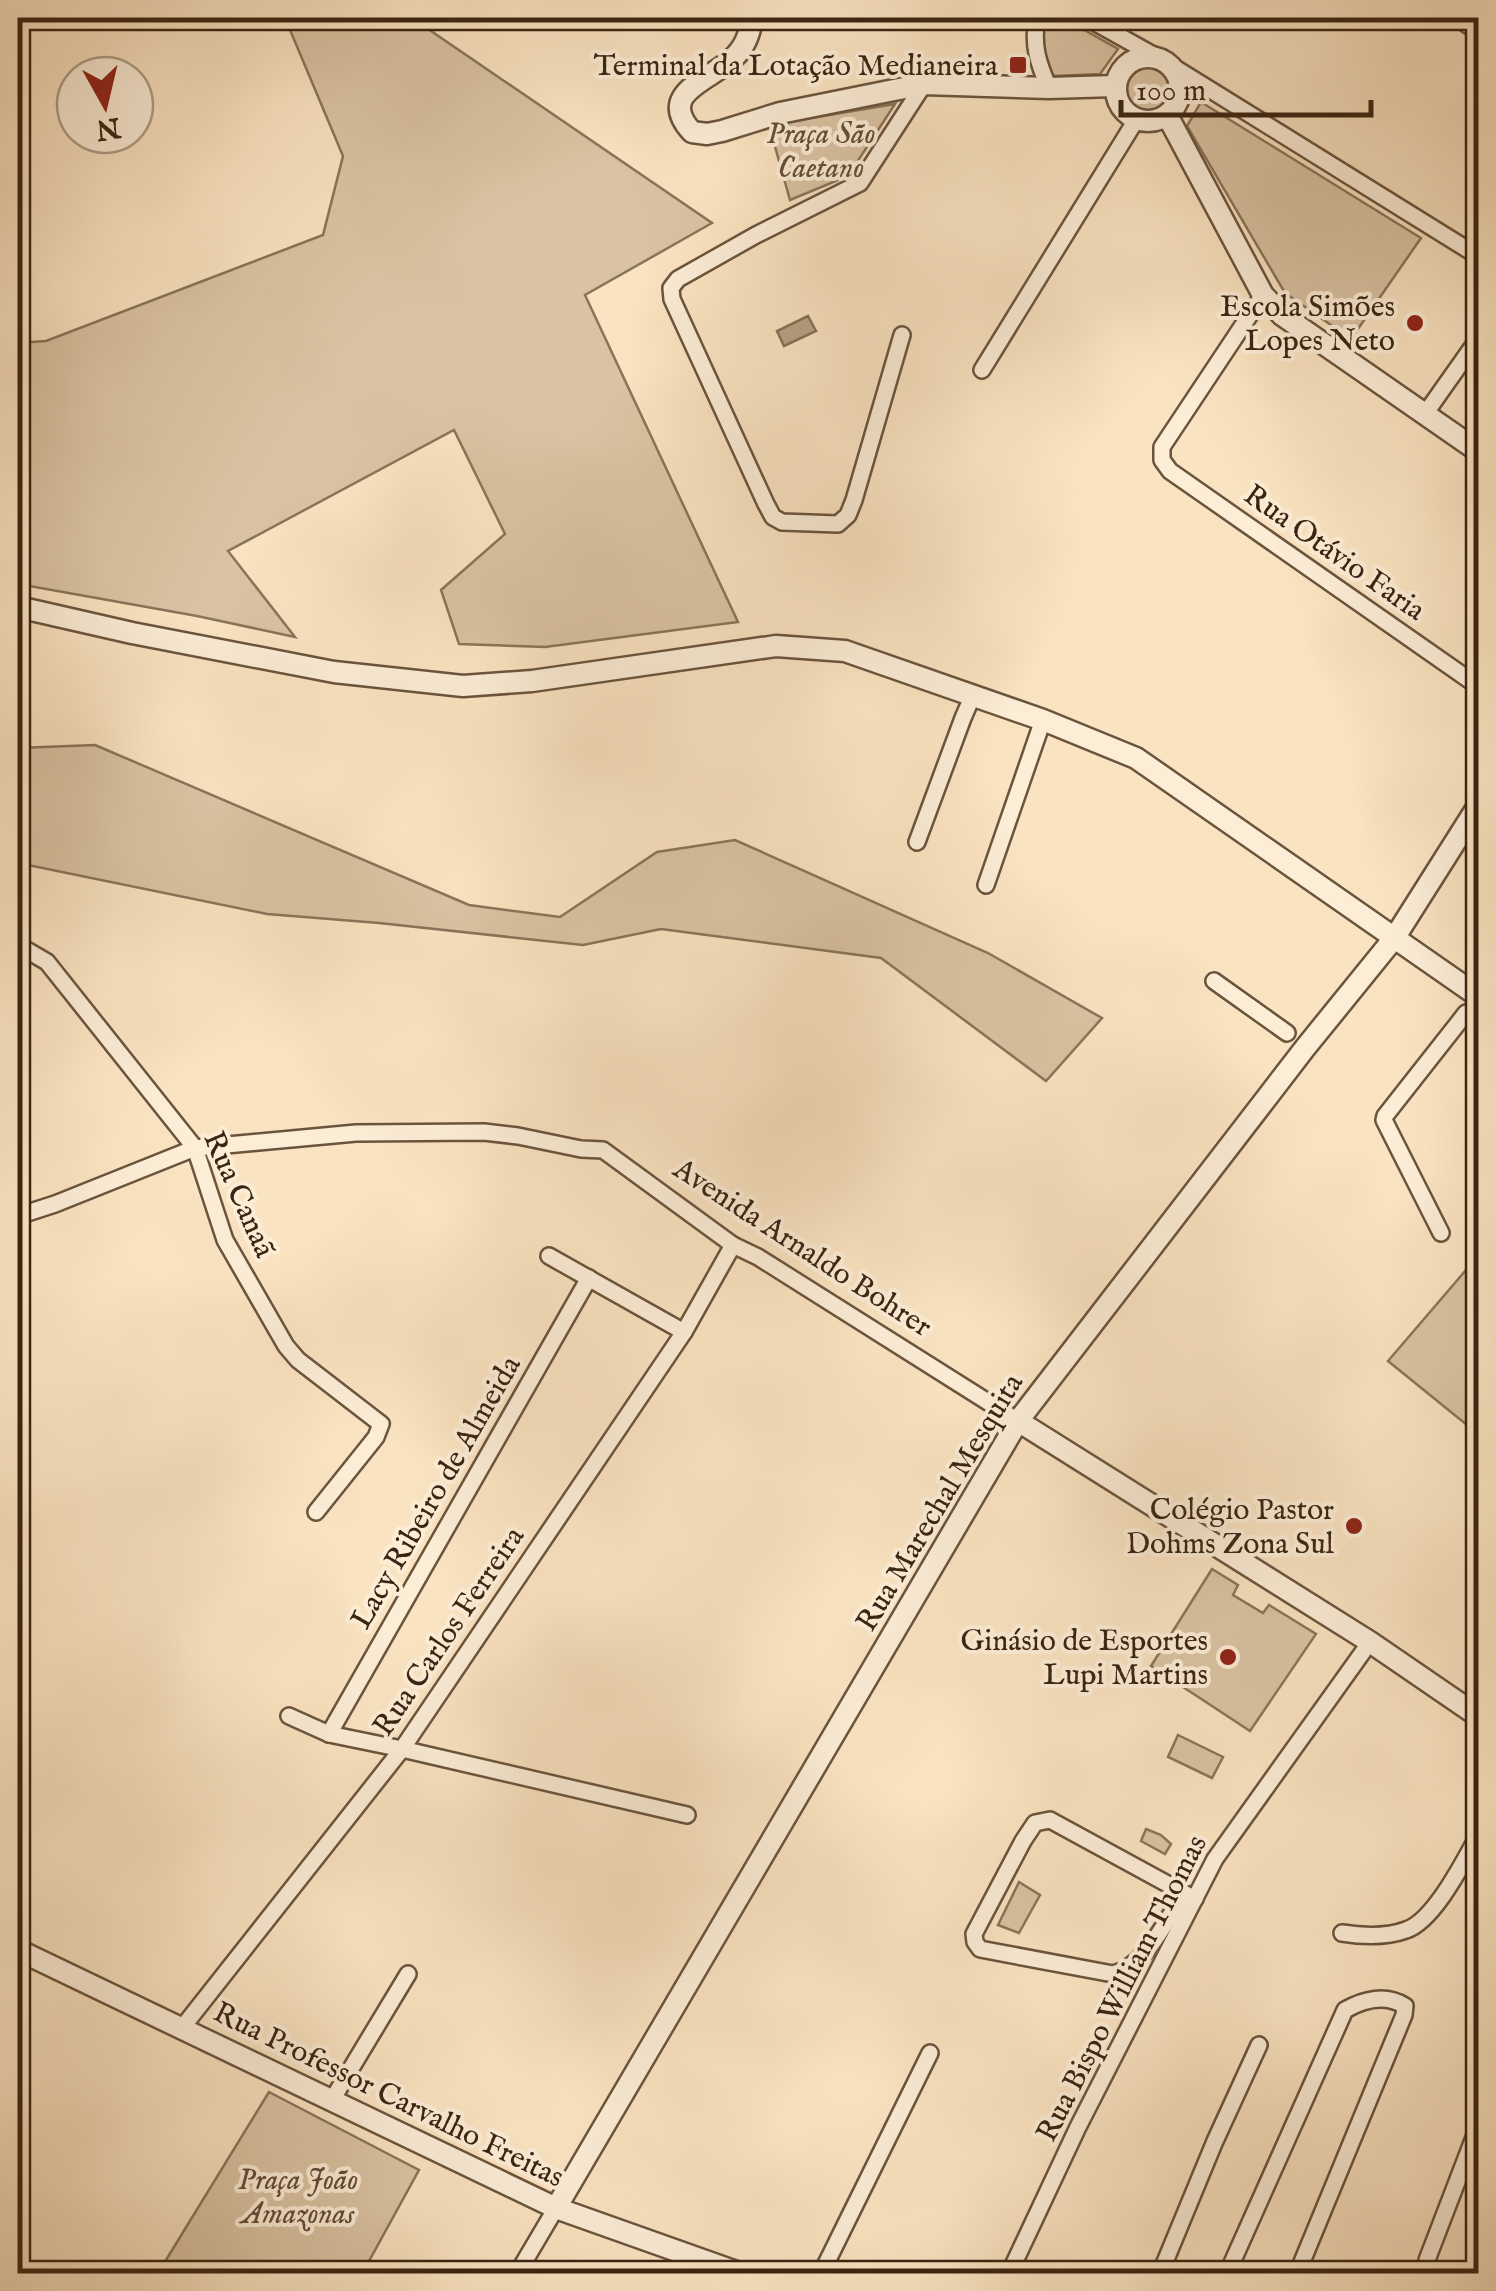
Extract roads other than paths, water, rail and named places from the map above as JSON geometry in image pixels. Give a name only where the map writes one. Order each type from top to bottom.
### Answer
[{"type":"street","points":[[752,18],[745,45],[732,60],[680,100],[684,124],[692,132],[722,131],[780,113],[924,84],[1115,86]]},
{"type":"street","points":[[1036,18],[1033,39],[1037,62],[1049,88]]},
{"type":"street","points":[[1087,18],[1164,61],[1478,256]]},
{"type":"street","points":[[1457,18],[1478,32]]},
{"type":"street","points":[[1143,57],[1164,61],[1172,68],[1180,88],[1175,108],[1168,116],[1147,122],[1127,115],[1116,97],[1115,86],[1124,66],[1143,57]]},
{"type":"street","points":[[902,335],[848,515],[838,524],[782,522],[773,517],[766,504],[672,299],[671,288],[678,279],[756,235],[860,183],[924,84]]},
{"type":"street","points":[[1168,116],[1263,294],[1282,315],[1478,451]]},
{"type":"street","points":[[982,370],[1136,120]]},
{"type":"street","name":"Rua Otávio Faria","points":[[1263,294],[1162,447],[1162,460],[1170,471],[1478,686]]},
{"type":"street","points":[[1426,414],[1478,339]]},
{"type":"street","points":[[18,608],[334,672],[463,686],[532,681],[776,646],[845,651],[1043,720],[1136,758],[1396,937],[1472,1004],[1384,1116],[1441,1234]]},
{"type":"street","points":[[917,842],[973,695]]},
{"type":"street","points":[[986,886],[1043,720]]},
{"type":"street","name":"Rua Marechal Mesquita","points":[[517,2274],[1018,1421],[1305,1048],[1396,937],[1478,806]]},
{"type":"street","name":"Rua Canaã","points":[[18,945],[47,962],[195,1148],[224,1240],[286,1346],[298,1360],[381,1424],[376,1437],[316,1512]]},
{"type":"street","points":[[1214,981],[1287,1033]]},
{"type":"street","name":"Avenida Arnaldo Bohrer","points":[[18,1216],[195,1148],[356,1133],[484,1132],[603,1150],[733,1245],[1370,1642],[1478,1716]]},
{"type":"street","name":"Rua Carlos Ferreira","points":[[182,2028],[402,1749],[684,1332],[733,1245]]},
{"type":"street","points":[[549,1256],[684,1332]]},
{"type":"street","name":"Lacy Ribeiro de Almeida","points":[[329,1734],[589,1278]]},
{"type":"street","name":"Rua Bispo William Thomas","points":[[1009,2274],[1189,1896],[1370,1642]]},
{"type":"street","points":[[289,1716],[329,1734],[687,1815]]},
{"type":"street","points":[[1050,1820],[1189,1896],[1139,1961],[1113,1974],[980,1949],[975,1942],[974,1934],[1034,1823],[1050,1820]]},
{"type":"street","points":[[1342,1933],[1362,1936],[1408,1930],[1429,1914],[1456,1877],[1478,1836]]},
{"type":"street","name":"Rua Professor Carvalho Freitas","points":[[18,1950],[556,2208],[742,2274]]},
{"type":"street","points":[[332,2100],[408,1974]]},
{"type":"street","points":[[1228,2274],[1345,2010],[1358,2002],[1394,2000],[1404,2006],[1404,2016],[1296,2274]]},
{"type":"street","points":[[1160,2274],[1259,2045]]},
{"type":"street","points":[[821,2274],[930,2053]]},
{"type":"street","points":[[1427,2260],[1478,2127]]},
{"type":"waterway","points":[[18,2265],[26,2274]]},
{"type":"place","name":"Terminal da Lotação Medianeira","points":[[1018,65]]},
{"type":"place","name":"Escola Simões Lopes Neto","points":[[1415,323]]},
{"type":"place","name":"Colégio Pastor Dohms Zona Sul","points":[[1354,1526]]},
{"type":"place","name":"Ginásio de Esportes Lupi Martins","points":[[1228,1657]]},
{"type":"park label","name":"Praça São Caetano","points":[[821,150]]},
{"type":"park label","name":"Praça João Amazonas","points":[[298,2196]]}]
